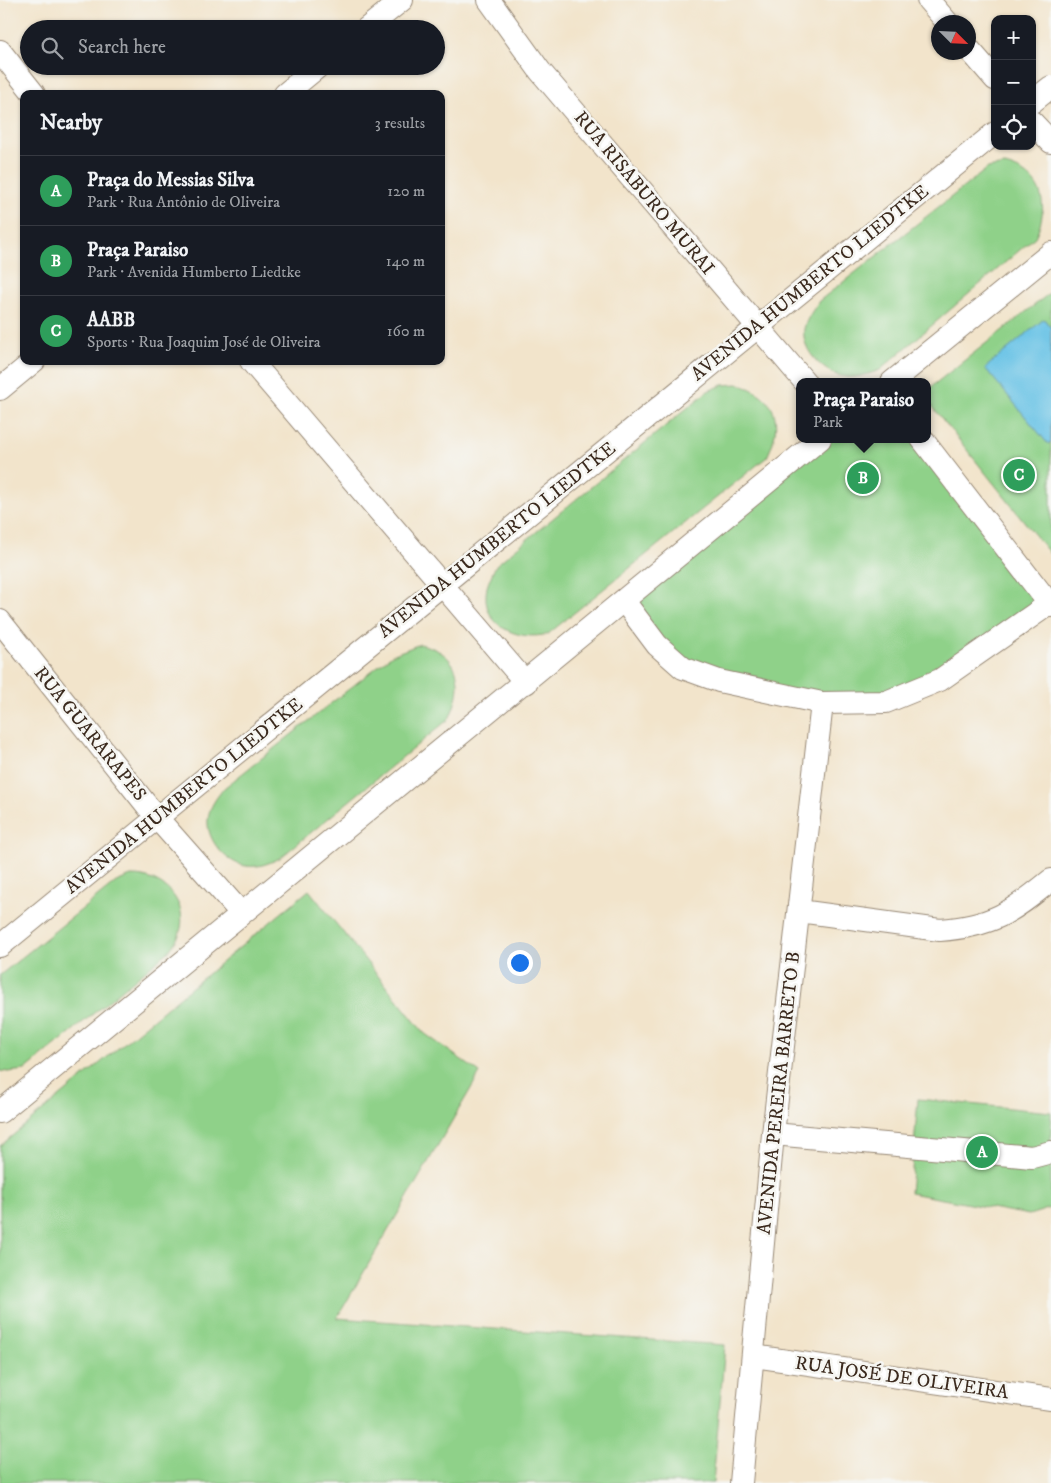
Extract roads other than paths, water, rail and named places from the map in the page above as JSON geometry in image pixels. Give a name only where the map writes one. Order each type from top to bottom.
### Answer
[{"type":"street","points":[[377,20],[402,0]]},
{"type":"street","name":"RUA RISABURO MURAI","points":[[489,0],[540,71],[802,378]]},
{"type":"street","points":[[928,0],[941,15]]},
{"type":"street","points":[[0,50],[31,90]]},
{"type":"street","points":[[976,57],[991,74]]},
{"type":"street","points":[[290,90],[308,75]]},
{"type":"street","points":[[1036,99],[1051,87]]},
{"type":"street","points":[[1036,126],[1051,142]]},
{"type":"street","name":"AVENIDA HUMBERTO LIEDTKE","points":[[0,946],[444,585],[756,326],[991,136]]},
{"type":"street","points":[[897,378],[1051,253]]},
{"type":"street","points":[[0,389],[29,365]]},
{"type":"street","points":[[254,365],[526,683]]},
{"type":"street","points":[[0,1112],[241,913],[526,683],[815,443]]},
{"type":"street","points":[[624,601],[657,645],[683,668],[719,681],[822,702],[886,702],[940,680],[1050,605],[925,443]]},
{"type":"street","name":"RUA GUARARAPES","points":[[0,621],[157,818],[241,913]]},
{"type":"street","name":"AVENIDA PEREIRA BARRETO B","points":[[741,1483],[773,1134],[822,702]]},
{"type":"street","points":[[799,911],[940,930],[962,928],[988,923],[1022,904],[1051,880]]},
{"type":"street","points":[[773,1134],[1032,1157],[1051,1152]]},
{"type":"street","name":"RUA JOSÉ DE OLIVEIRA","points":[[753,1356],[1051,1399]]},
{"type":"water","points":[[1044,319],[1051,328],[1051,442],[1048,444],[985,368]]},
{"type":"place","name":"AABB","points":[[1019,475]]},
{"type":"place","name":"Praça Paraiso","points":[[863,478]]},
{"type":"place","name":"Praça do Messias Silva","points":[[982,1152]]}]
